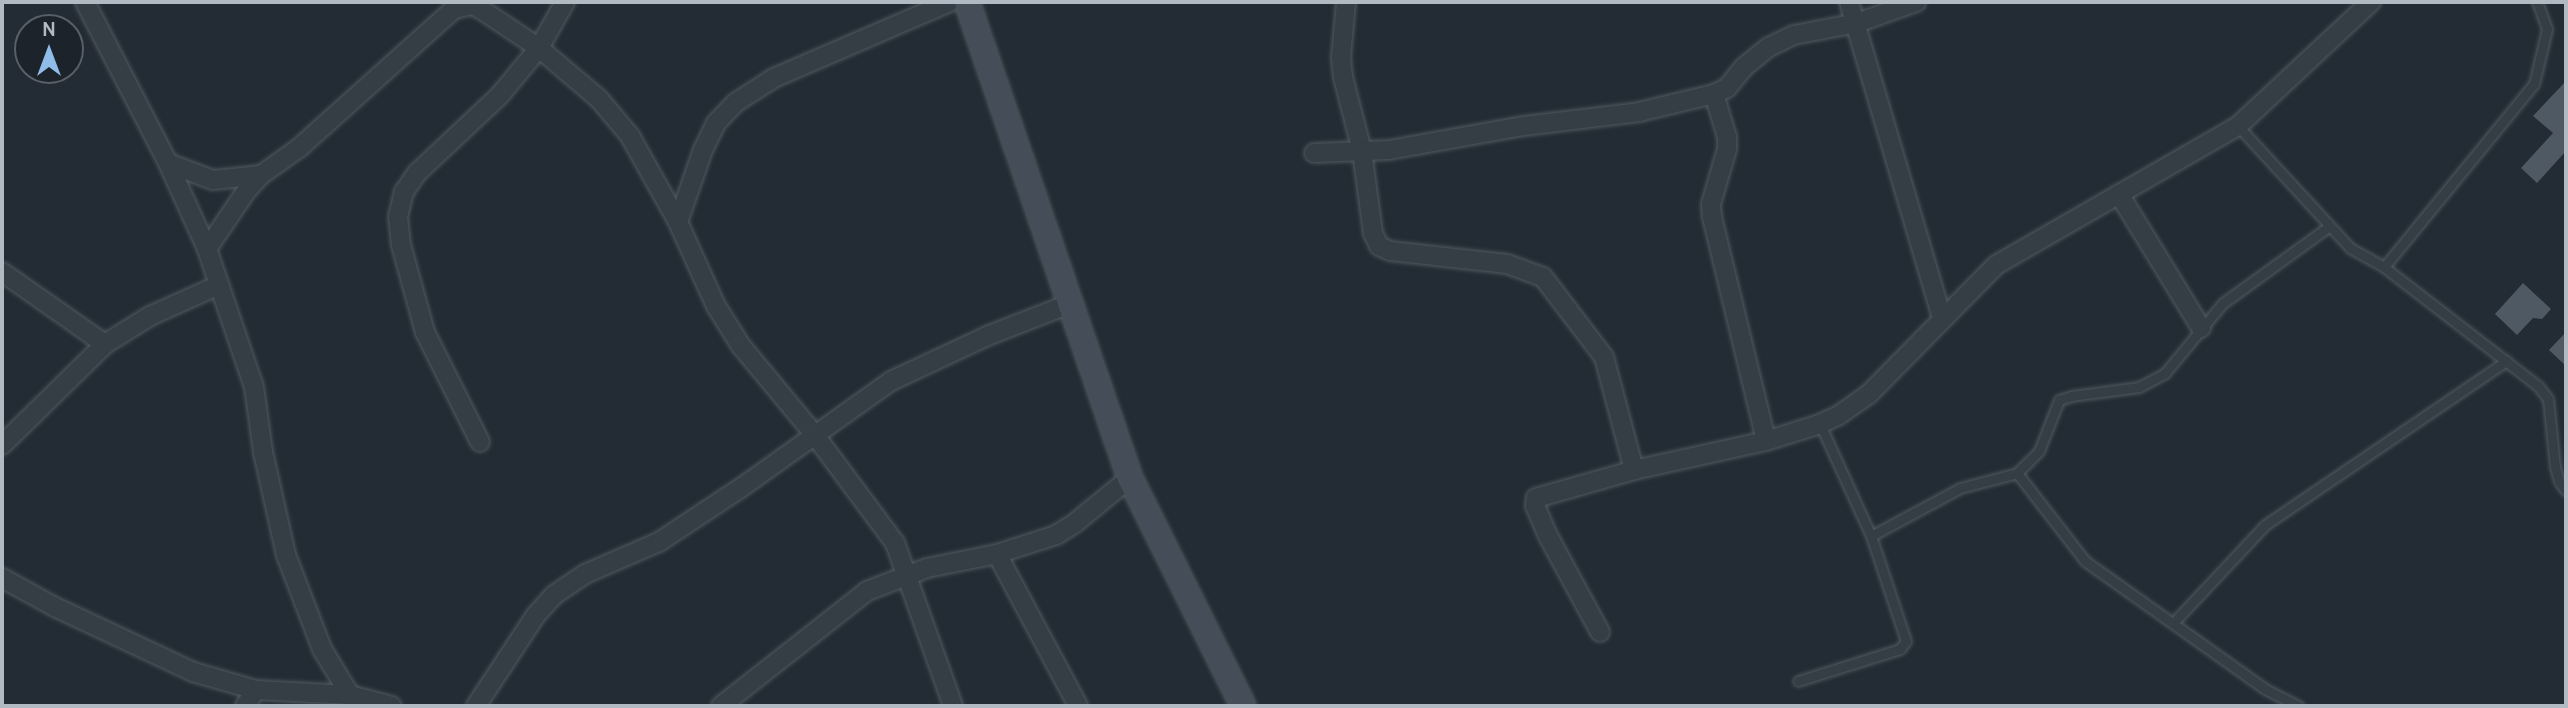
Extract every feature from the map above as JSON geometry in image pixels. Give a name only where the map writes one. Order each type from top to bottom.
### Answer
[{"type":"street","points":[[85,2],[168,163],[207,249],[244,349],[254,387],[263,452],[286,555],[321,649],[350,695]]},
{"type":"street","points":[[480,442],[425,332],[401,245],[398,217],[404,192],[417,173],[500,95],[539,48],[565,2]]},
{"type":"street","points":[[678,222],[703,150],[716,122],[735,103],[774,78],[950,2]]},
{"type":"street","points":[[967,2],[1130,478],[1243,706]]},
{"type":"street","points":[[1346,2],[1341,58],[1343,77],[1362,151],[1373,233],[1379,246],[1390,251],[1507,264],[1543,277],[1604,357],[1634,470]]},
{"type":"street","points":[[1849,2],[1942,319]]},
{"type":"street","points":[[1314,153],[1399,149],[1524,126],[1639,112],[1714,94],[1727,88],[1744,67],[1769,47],[1794,35],[1857,23],[1916,2]]},
{"type":"street","points":[[1600,632],[1548,536],[1535,506],[1536,498],[1634,470],[1766,441],[1820,424],[1868,395],[1996,265],[2238,126],[2371,2]]},
{"type":"street","points":[[207,249],[247,190],[261,175],[299,148],[454,9],[473,5],[539,48],[599,99],[630,136],[678,222],[716,306],[741,346],[814,434],[895,543],[908,576],[922,626],[953,706]]},
{"type":"street","points":[[1714,94],[1727,137],[1727,149],[1711,204],[1712,217],[1766,441]]},
{"type":"street","points":[[168,163],[213,180],[261,175]]},
{"type":"street","points":[[2119,194],[2201,328]]},
{"type":"street","points":[[2,272],[105,344]]},
{"type":"street","points":[[2,444],[105,344],[150,316],[219,285]]},
{"type":"street","points":[[476,706],[536,615],[554,595],[585,574],[659,542],[742,487],[891,381],[987,336],[1069,303]]},
{"type":"street","points":[[722,706],[867,591],[928,568],[997,554],[1055,535],[1075,523],[1130,478]]},
{"type":"street","points":[[997,554],[1078,706]]},
{"type":"street","points":[[2,578],[55,607],[192,672],[256,690],[350,695],[392,706]]},
{"type":"street","points":[[244,706],[256,690]]},
{"type":"lane","points":[[2384,267],[2534,84],[2547,29],[2537,2]]},
{"type":"lane","points":[[2238,126],[2350,248],[2384,267],[2539,386],[2548,399],[2555,467],[2558,481],[2566,491]]},
{"type":"lane","points":[[1871,536],[1960,488],[2017,473],[2039,450],[2059,400],[2139,387],[2165,373],[2223,303],[2328,227]]},
{"type":"lane","points":[[2173,623],[2265,525],[2506,361]]},
{"type":"lane","points":[[1798,681],[1900,649],[1906,641],[1871,536],[1820,424]]},
{"type":"lane","points":[[2017,473],[2071,548],[2085,561],[2265,689],[2299,706]]},
{"type":"building","points":[[2566,81],[2566,151],[2537,183],[2521,168],[2553,133],[2533,116]]},
{"type":"building","points":[[2523,283],[2551,309],[2542,319],[2533,318],[2517,335],[2495,314]]},
{"type":"building","points":[[2566,332],[2566,366],[2549,350]]}]
